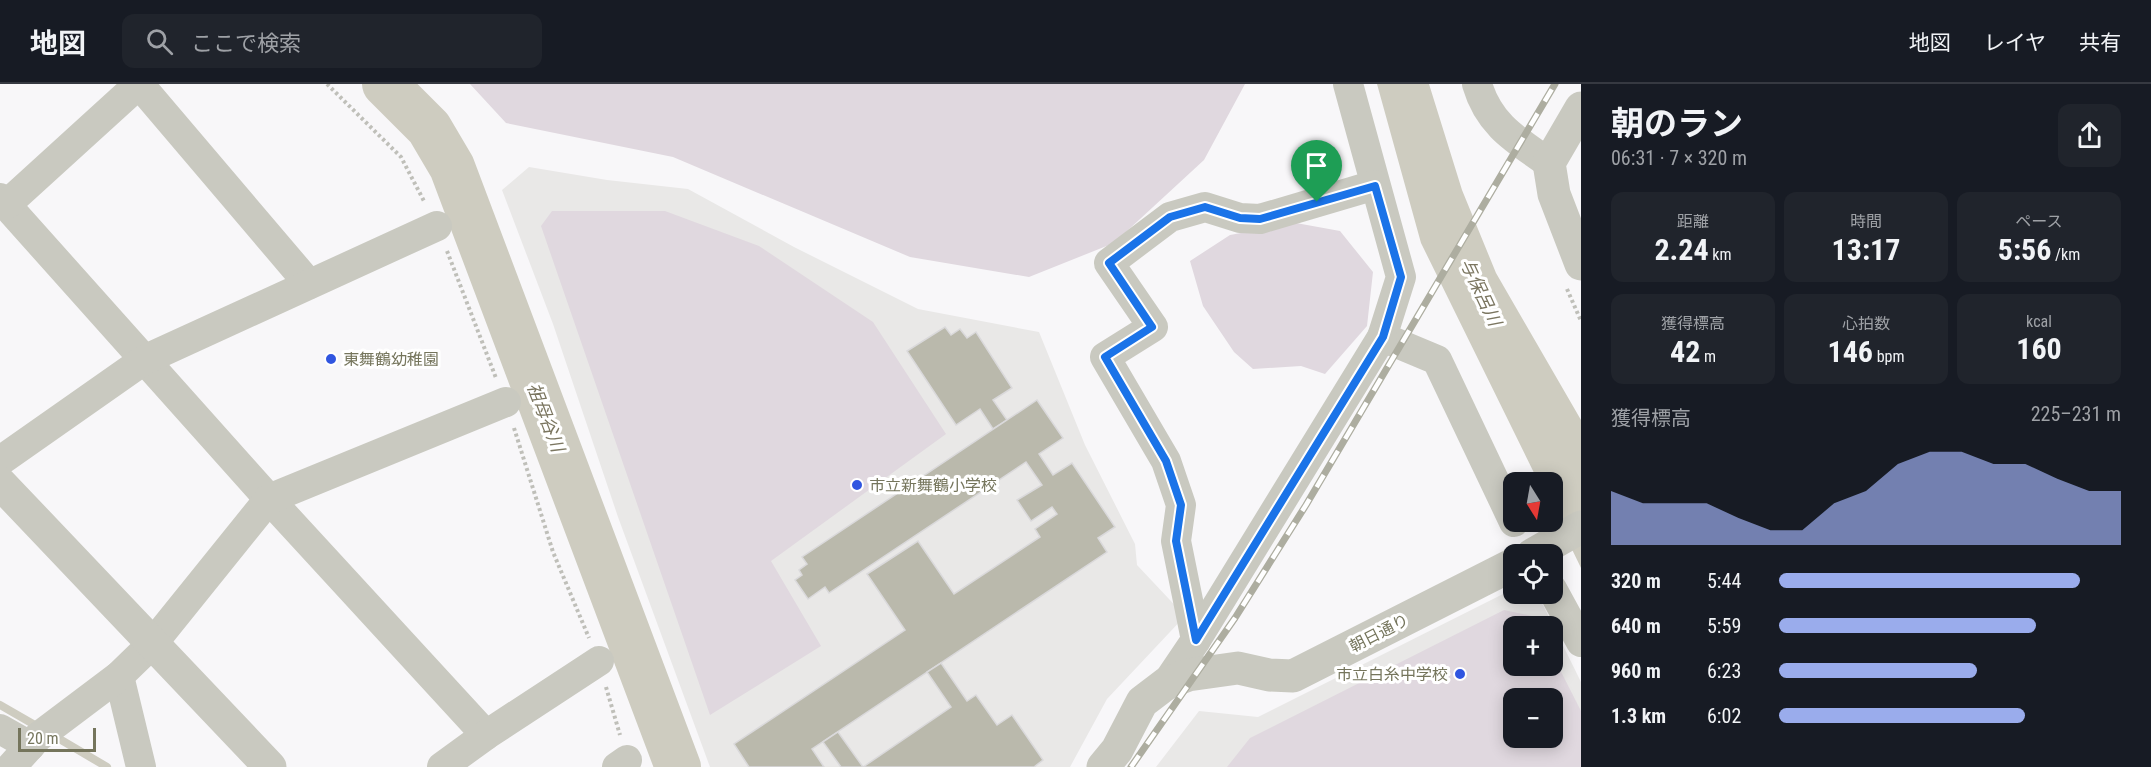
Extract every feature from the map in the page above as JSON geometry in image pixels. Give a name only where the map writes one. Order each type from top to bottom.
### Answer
[{"type":"street","points":[[309,284],[139,84],[3,201],[269,499],[486,735]]},
{"type":"street","points":[[1167,683],[1196,640],[1383,337],[1401,277],[1348,84]]},
{"type":"street","points":[[1477,84],[1482,101],[1502,130],[1549,163]]},
{"type":"street","points":[[1581,108],[1549,163],[1554,194],[1581,264]]},
{"type":"street","points":[[1196,640],[1176,541],[1181,505],[1166,461],[1105,357],[1152,327],[1109,263],[1170,217],[1196,209],[1205,207],[1240,218],[1260,219],[1375,186]]},
{"type":"street","points":[[0,461],[144,360],[437,226]]},
{"type":"street","points":[[1383,337],[1437,360],[1503,499]]},
{"type":"street","points":[[0,729],[26,750],[68,712],[119,676],[153,643],[269,499],[506,402]]},
{"type":"street","points":[[0,483],[270,767]]},
{"type":"street","name":"朝日通り","points":[[1551,544],[1581,527]]},
{"type":"street","name":"朝日通り","points":[[1103,767],[1117,750],[1142,702],[1167,683],[1188,675],[1238,668],[1269,675],[1293,676],[1503,570]]},
{"type":"street","points":[[1560,604],[1581,642]]},
{"type":"street","points":[[442,767],[486,735],[599,661]]},
{"type":"street","points":[[119,676],[141,767]]},
{"type":"shaded area","points":[[470,84],[1245,84],[1204,160],[1114,243],[1029,277],[910,257],[673,157],[506,123]]},
{"type":"shaded area","name":"市立新舞鶴小学校","points":[[529,167],[607,180],[688,189],[794,247],[918,309],[1039,332],[1085,445],[1135,544],[1137,565],[1185,616],[1107,699],[1070,767],[710,767],[618,517],[553,324],[502,190]]},
{"type":"shaded area","points":[[552,211],[665,211],[759,246],[873,322],[946,434],[771,561],[821,646],[710,715],[541,226]]},
{"type":"shaded area","points":[[1296,223],[1340,231],[1373,272],[1367,326],[1325,374],[1301,366],[1253,369],[1234,352],[1203,306],[1190,261],[1230,235]]},
{"type":"shaded area","name":"市立白糸中学校","points":[[1503,594],[1503,604],[1542,604],[1548,616],[1503,616],[1503,676],[1563,676],[1563,646],[1581,682],[1581,767],[1156,767],[1199,711],[1258,717]]},
{"type":"shaded area","name":"市立白糸中学校","points":[[1504,610],[1532,616],[1503,616],[1503,676],[1563,676],[1581,711],[1581,767],[1227,767],[1250,738]]},
{"type":"water","name":"与保呂川","points":[[1377,84],[1429,84],[1462,190],[1496,273],[1581,420],[1581,568],[1563,531],[1563,472],[1534,472],[1421,243]]},
{"type":"building","points":[[945,327],[951,335],[960,329],[967,338],[976,332],[1012,388],[993,400],[1007,420],[993,429],[980,409],[956,425],[907,351]]},
{"type":"building","points":[[1037,400],[1063,438],[1039,454],[1053,475],[1072,463],[1115,527],[1098,538],[1107,552],[812,749],[824,767],[749,767],[734,744],[905,630],[867,574],[918,541],[954,594],[1040,537],[1035,529],[1057,514],[1052,507],[1031,521],[1017,500],[1042,485],[1026,462],[829,593],[825,587],[808,599],[795,580],[802,575],[799,570],[807,564],[802,557]]},
{"type":"building","points":[[941,663],[967,701],[976,695],[997,725],[1012,715],[1043,760],[1034,767],[863,767],[951,707],[927,672]]},
{"type":"building","points":[[838,732],[863,767],[841,767],[823,742]]},
{"type":"waterway","name":"祖母谷川","points":[[385,84],[429,128],[452,167],[678,767]]},
{"type":"waterway","points":[[0,705],[40,728]]},
{"type":"waterway","points":[[51,734],[107,767]]},
{"type":"railway","points":[[1131,767],[1235,618],[1306,505],[1555,84]]},
{"type":"place","name":"東舞鶴幼稚園","points":[[331,359]]},
{"type":"place","name":"市立新舞鶴小学校","points":[[857,485]]},
{"type":"place","name":"市立白糸中学校","points":[[1460,674]]},
{"type":"route","points":[[1375,186],[1401,277],[1383,337],[1196,640],[1176,541],[1181,505],[1166,461],[1105,357],[1152,327],[1109,263],[1170,217],[1205,207],[1240,218],[1260,219],[1317,202],[1375,186]]}]
